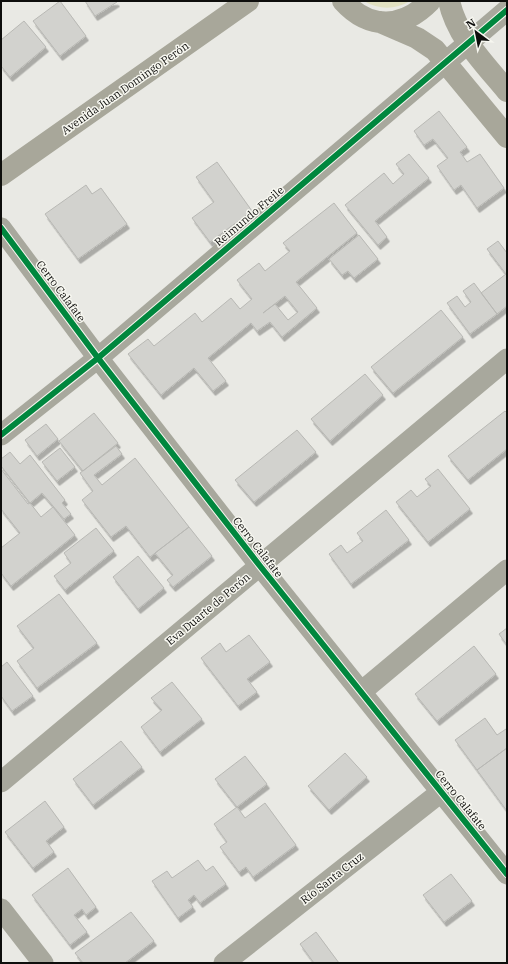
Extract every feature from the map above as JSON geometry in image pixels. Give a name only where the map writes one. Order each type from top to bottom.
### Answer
[{"type":"street","name":"Avenida Juan Domingo Perón","points":[[1,175],[248,1]]},
{"type":"street","points":[[343,1],[359,16],[380,22],[429,45],[446,61],[507,137]]},
{"type":"street","points":[[380,22],[397,21],[413,16],[430,1]]},
{"type":"street","points":[[449,1],[455,21],[467,42],[507,91]]},
{"type":"street","name":"Reimundo Freile","points":[[1,435],[98,358],[467,42],[507,10]]},
{"type":"street","name":"Cerro Calafate","points":[[1,228],[98,358],[260,566],[507,874]]},
{"type":"street","name":"Eva Duarte de Perón","points":[[1,782],[507,359]]},
{"type":"street","points":[[362,692],[507,570]]},
{"type":"street","name":"Río Santa Cruz","points":[[224,963],[441,792]]},
{"type":"street","points":[[1,910],[43,963]]},
{"type":"green space","points":[[364,1],[410,1],[399,6],[387,8],[375,6]]},
{"type":"building","points":[[60,1],[86,36],[60,56],[33,21]]},
{"type":"building","points":[[85,1],[116,1],[117,2],[95,16]]},
{"type":"building","points":[[24,21],[46,47],[10,77],[1,66],[1,40]]},
{"type":"building","points":[[439,111],[467,147],[460,152],[467,162],[480,154],[504,188],[477,208],[461,185],[454,190],[437,166],[448,158],[433,139],[424,145],[414,131]]},
{"type":"building","points":[[409,154],[429,178],[375,221],[387,237],[378,245],[345,205],[384,173],[393,184],[404,174],[396,164]]},
{"type":"building","points":[[217,162],[252,211],[210,242],[192,218],[214,202],[196,177]]},
{"type":"building","points":[[86,185],[92,194],[101,188],[127,224],[78,259],[45,214]]},
{"type":"building","points":[[334,203],[357,233],[296,282],[317,308],[282,337],[270,322],[257,331],[251,323],[208,358],[226,381],[213,391],[194,368],[161,395],[128,354],[148,339],[154,346],[195,313],[202,322],[231,298],[240,309],[252,299],[237,280],[259,263],[265,271],[290,251],[283,243]],"holes":[[[285,296],[298,312],[288,320],[275,304],[263,313]]]},
{"type":"building","points":[[359,235],[378,259],[354,278],[348,271],[342,275],[329,259]]},
{"type":"building","points":[[498,241],[507,253],[507,306],[497,314],[481,293],[506,274],[487,249]]},
{"type":"building","points":[[474,283],[497,314],[470,334],[447,303],[457,296],[465,307],[471,302],[463,291]]},
{"type":"building","points":[[441,310],[463,337],[393,393],[371,367]]},
{"type":"building","points":[[365,374],[383,395],[330,441],[311,419]]},
{"type":"building","points":[[505,411],[507,413],[507,449],[468,480],[448,456]]},
{"type":"building","points":[[94,413],[118,443],[83,471],[59,441]]},
{"type":"building","points":[[46,424],[58,439],[37,456],[25,440]]},
{"type":"building","points":[[297,430],[316,452],[254,502],[235,480]]},
{"type":"building","points":[[116,446],[122,454],[94,475],[102,485],[135,458],[189,527],[150,557],[126,526],[111,537],[82,500],[93,491],[80,473]]},
{"type":"building","points":[[60,448],[75,467],[57,481],[42,462]]},
{"type":"building","points":[[10,452],[20,464],[30,455],[65,500],[62,503],[71,514],[64,519],[42,493],[30,503],[1,466],[1,459]]},
{"type":"building","points":[[1,469],[28,504],[30,503],[41,517],[53,507],[75,535],[11,586],[1,573],[1,548],[20,533],[1,509]]},
{"type":"building","points":[[438,469],[470,509],[428,542],[396,502],[411,490],[417,497],[431,486],[425,479]]},
{"type":"building","points":[[386,510],[409,540],[351,584],[329,554],[341,545],[347,553],[363,541],[357,533]]},
{"type":"building","points":[[189,527],[212,556],[173,587],[167,580],[173,575],[155,553]]},
{"type":"building","points":[[96,528],[114,551],[65,590],[54,576],[71,563],[64,553]]},
{"type":"building","points":[[138,556],[164,588],[138,609],[113,577]]},
{"type":"building","points":[[59,594],[97,643],[37,688],[17,661],[34,648],[17,626]]},
{"type":"building","points":[[507,628],[507,645],[499,634]]},
{"type":"building","points":[[249,635],[270,662],[247,679],[257,692],[238,706],[201,658],[220,643],[226,652]]},
{"type":"building","points":[[474,646],[496,674],[437,721],[415,694]]},
{"type":"building","points":[[7,662],[33,696],[12,711],[1,696],[1,667]]},
{"type":"building","points":[[172,682],[202,719],[160,752],[141,727],[162,710],[151,698]]},
{"type":"building","points":[[485,718],[497,735],[506,729],[507,730],[507,748],[477,770],[455,740]]},
{"type":"building","points":[[121,741],[142,767],[93,805],[73,779]]},
{"type":"building","points":[[507,748],[507,811],[477,770]]},
{"type":"building","points":[[345,753],[367,777],[329,810],[308,786]]},
{"type":"building","points":[[245,756],[267,784],[237,807],[215,779]]},
{"type":"building","points":[[45,801],[64,827],[46,841],[54,852],[33,868],[5,832]]},
{"type":"building","points":[[265,803],[296,845],[253,877],[246,867],[239,872],[220,847],[227,842],[214,824],[237,807],[245,818]]},
{"type":"building","points":[[198,860],[206,871],[213,866],[226,884],[200,903],[194,895],[188,900],[193,907],[178,918],[152,881],[167,871],[172,878]]},
{"type":"building","points":[[68,868],[96,907],[86,915],[82,909],[74,915],[87,932],[70,945],[32,895]]},
{"type":"building","points":[[451,874],[472,901],[444,922],[423,895]]},
{"type":"building","points":[[131,912],[154,941],[125,963],[83,963],[75,953]]},
{"type":"building","points":[[316,932],[339,963],[314,963],[300,944]]},
{"type":"cycle path","points":[[1,435],[98,358],[507,10]]},
{"type":"cycle path","points":[[1,228],[98,358],[260,566],[507,874]]}]
